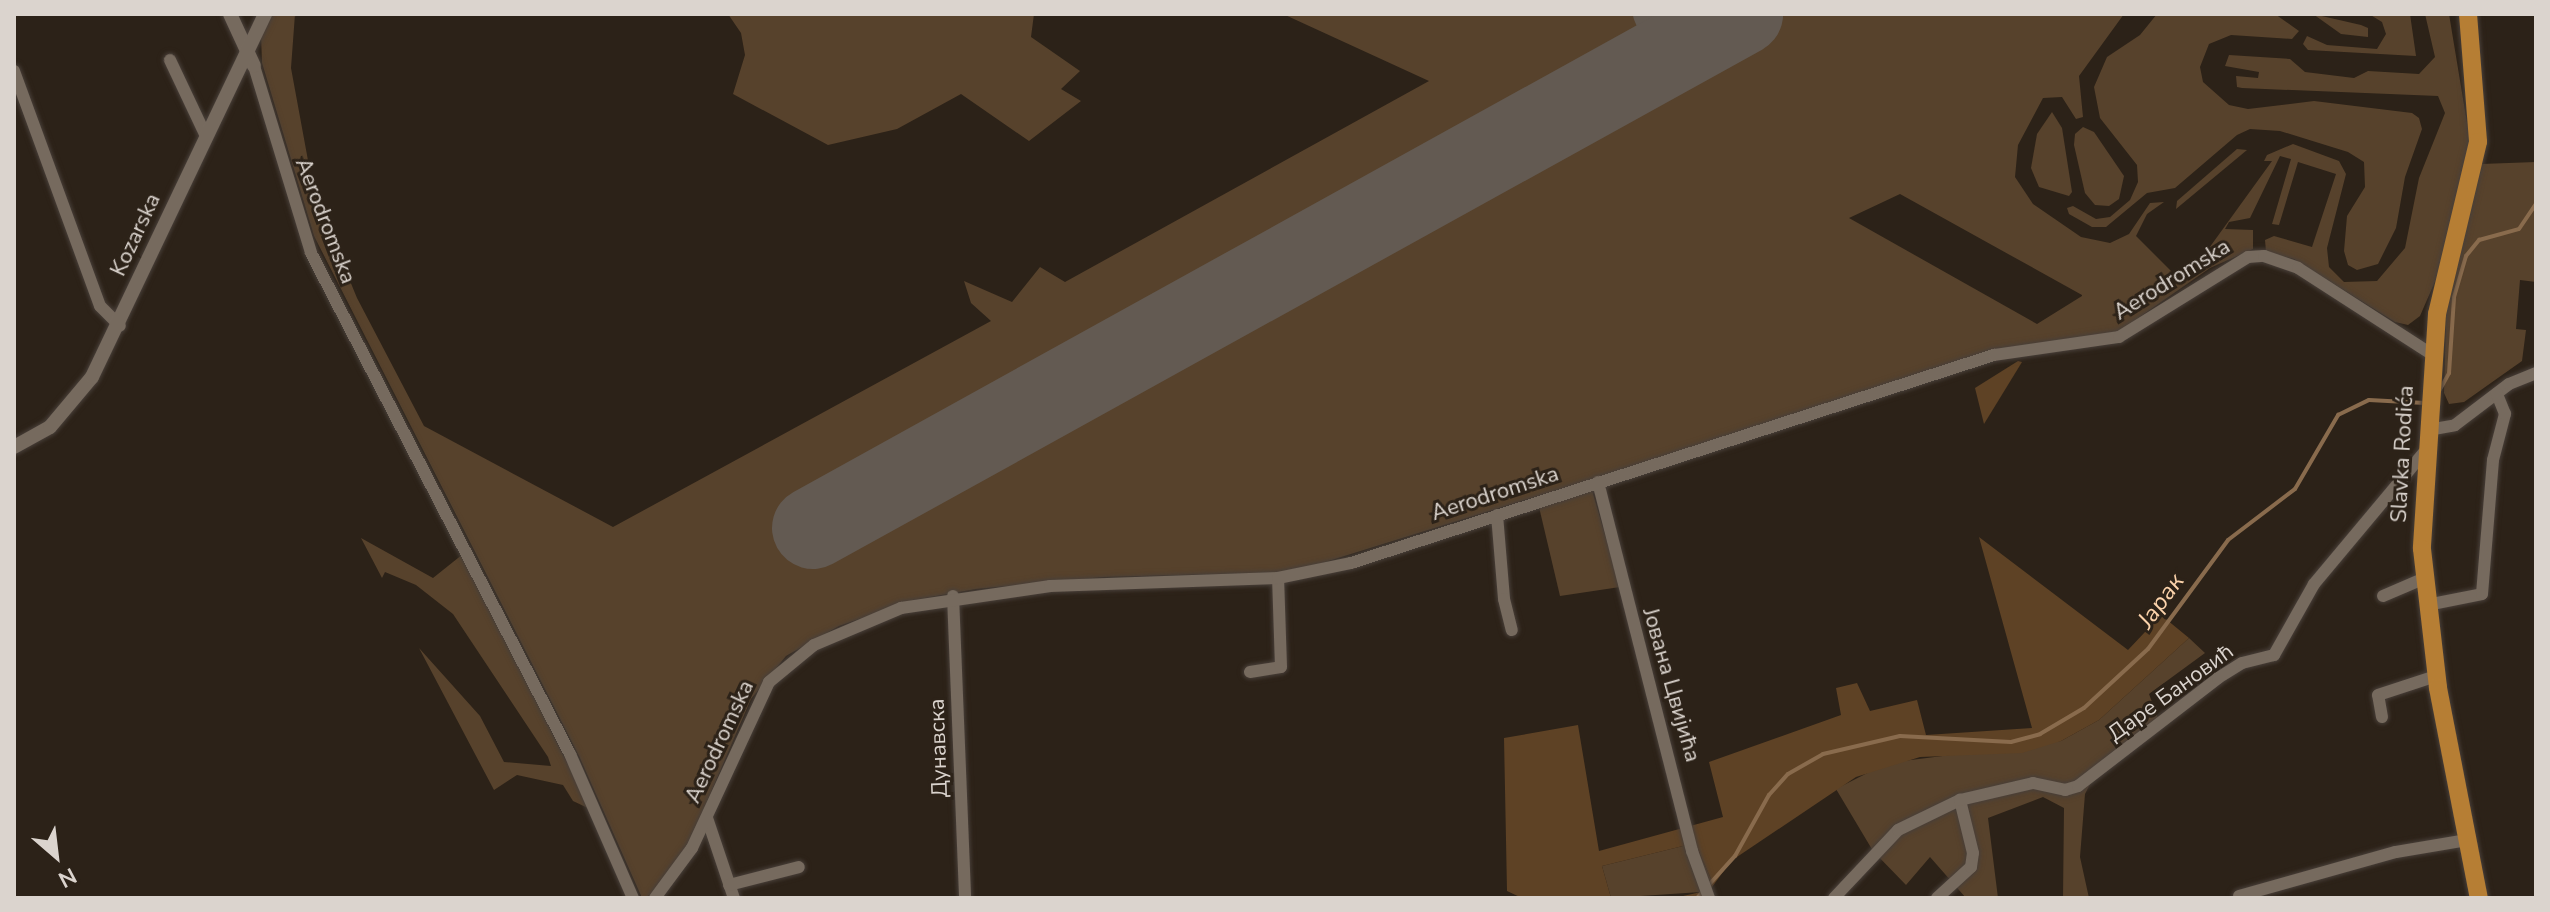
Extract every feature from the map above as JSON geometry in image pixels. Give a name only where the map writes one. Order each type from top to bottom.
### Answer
[{"type":"main road","name":"Slavka Rodića","points":[[2468,14],[2478,142],[2437,314],[2428,439],[2425,578],[2436,676],[2479,898]]},
{"type":"street","points":[[230,14],[249,48],[254,66]]},
{"type":"street","name":"Kozarska","points":[[14,447],[50,427],[73,402],[120,326],[265,14]]},
{"type":"street","points":[[170,60],[206,136]]},
{"type":"street","name":"Aerodromska","points":[[254,66],[311,253],[570,754],[633,898]]},
{"type":"street","points":[[14,71],[100,306],[120,326]]},
{"type":"street","name":"Aerodromska","points":[[655,898],[675,875],[707,818],[751,715],[785,664],[855,625],[953,596],[1135,580],[1278,578],[1351,563],[1598,482],[1761,434],[1994,355],[2119,337],[2248,257],[2264,256],[2298,268],[2433,355]]},
{"type":"street","points":[[2428,439],[2455,425],[2497,394],[2536,373]]},
{"type":"street","points":[[2427,605],[2482,594],[2493,460],[2505,414],[2497,394]]},
{"type":"street","name":"Даре Бановић","points":[[1834,898],[1898,830],[1960,800],[2033,783],[2065,790],[2078,786],[2218,678],[2242,663],[2274,655],[2314,584],[2428,439]]},
{"type":"street","name":"Јована Цвијића","points":[[1598,482],[1692,851],[1709,898]]},
{"type":"street","points":[[1497,515],[1504,599],[1512,630]]},
{"type":"street","points":[[1250,672],[1281,667],[1278,578]]},
{"type":"street","points":[[2383,596],[2425,578]]},
{"type":"street","name":"Дунавска","points":[[953,596],[965,898]]},
{"type":"street","points":[[2382,717],[2378,695],[2436,676]]},
{"type":"street","points":[[1937,898],[1971,867],[1973,853],[1960,800]]},
{"type":"street","points":[[707,818],[732,892],[799,867]]},
{"type":"street","points":[[2239,896],[2396,852],[2467,840]]},
{"type":"shaded area","points":[[272,14],[295,14],[291,68],[314,193],[357,298],[424,426],[613,527],[991,321],[971,303],[964,281],[1012,302],[1040,267],[1065,282],[1429,81],[1283,14],[2124,14],[2079,76],[2083,117],[2076,119],[2062,97],[2043,98],[2018,145],[2015,177],[2033,204],[2081,237],[2110,243],[2129,234],[2150,203],[2164,202],[2147,214],[2136,236],[2178,278],[2199,262],[2272,161],[2264,161],[2267,155],[2293,144],[2339,161],[2346,174],[2327,248],[2329,267],[2344,282],[2377,281],[2405,248],[2419,178],[2445,113],[2438,96],[2237,87],[2236,76],[2258,78],[2259,72],[2225,66],[2229,55],[2290,59],[2305,72],[2354,78],[2368,71],[2419,74],[2435,57],[2425,14],[2449,14],[2470,141],[2440,270],[2420,316],[2408,325],[2395,322],[2294,259],[2266,252],[2265,240],[2274,236],[2312,247],[2336,174],[2298,162],[2279,225],[2272,224],[2291,159],[2280,156],[2250,218],[2229,222],[2225,229],[2253,230],[2253,249],[2210,268],[2118,332],[2014,348],[1293,572],[1103,577],[976,589],[913,600],[839,626],[786,656],[751,699],[690,841],[653,894],[642,898],[579,756],[314,236],[262,63],[261,36]],"holes":[[[1900,194],[2082,295],[2037,324],[1849,218]]]},
{"type":"shaded area","points":[[728,14],[1034,14],[1031,37],[1080,71],[1061,89],[1081,101],[1029,141],[961,94],[897,129],[828,145],[733,94],[745,55],[741,33]]},
{"type":"shaded area","points":[[2157,14],[2275,14],[2299,31],[2292,39],[2231,35],[2209,44],[2200,67],[2203,82],[2229,105],[2248,109],[2314,101],[2412,113],[2419,118],[2422,129],[2405,177],[2396,228],[2378,264],[2357,270],[2348,265],[2344,251],[2347,216],[2365,187],[2364,162],[2348,152],[2280,131],[2250,129],[2237,135],[2175,188],[2147,193],[2106,227],[2092,227],[2069,214],[2067,208],[2073,206],[2096,219],[2110,217],[2130,200],[2138,182],[2137,165],[2100,118],[2094,87],[2107,57],[2140,35]]},
{"type":"shaded area","points":[[2313,14],[2361,25],[2368,28],[2368,37],[2341,34]]},
{"type":"shaded area","points":[[2369,14],[2410,14],[2416,56],[2308,50],[2303,44],[2307,36],[2327,45],[2377,49],[2386,34],[2382,22]]},
{"type":"shaded area","points":[[2052,112],[2062,128],[2072,192],[2069,196],[2039,187],[2031,168],[2037,134]]},
{"type":"shaded area","points":[[2083,127],[2094,132],[2124,176],[2119,199],[2109,206],[2095,205],[2085,193],[2074,145],[2075,134]]},
{"type":"shaded area","points":[[2237,149],[2247,150],[2176,209],[2177,201]]},
{"type":"shaded area","points":[[2536,162],[2536,282],[2520,280],[2516,329],[2526,330],[2522,361],[2464,402],[2449,404],[2444,393],[2446,314],[2481,164]]},
{"type":"shaded area","points":[[2018,361],[2022,362],[1984,424],[1975,388]]},
{"type":"shaded area","points":[[1592,490],[1620,587],[1560,596],[1539,507]]},
{"type":"shaded area","points":[[1979,537],[2128,650],[2161,615],[2189,638],[2099,720],[2061,741],[2022,753],[1920,757],[1856,777],[1731,861],[1704,898],[1674,898],[1701,892],[1712,881],[1695,843],[1602,866],[1611,898],[1522,898],[1507,891],[1504,738],[1578,725],[1599,851],[1723,817],[1709,762],[1841,715],[1836,688],[1857,683],[1870,711],[1917,700],[1926,735],[2032,728]]},
{"type":"shaded area","points":[[361,538],[433,578],[463,554],[590,809],[573,801],[563,785],[517,775],[494,790],[419,648],[480,716],[504,762],[551,766],[548,757],[453,614],[416,585],[385,572],[382,578]]},
{"type":"shaded area","points":[[2189,638],[2205,653],[2149,694],[2160,723],[2093,778],[2085,794],[2080,857],[2089,898],[2063,898],[2064,808],[2043,797],[1988,818],[1998,898],[1966,898],[1930,857],[1906,885],[1873,851],[1836,789],[1887,763],[2061,741],[2099,720]]},
{"type":"shaded area","points":[[1695,843],[1712,881],[1701,892],[1611,898],[1602,866]]},
{"type":"waterway","name":"Јарак","points":[[2438,393],[2449,373],[2454,297],[2466,256],[2479,240],[2519,229],[2536,204]]},
{"type":"waterway","name":"Јарак","points":[[1697,898],[1735,856],[1769,795],[1788,774],[1823,754],[1900,736],[2011,742],[2040,734],[2084,708],[2148,649],[2228,540],[2295,489],[2338,415],[2369,400],[2425,403]]},
{"type":"taxiway","points":[[1649,14],[1667,56]]},
{"type":"runway","points":[[813,528],[1742,14]]}]
